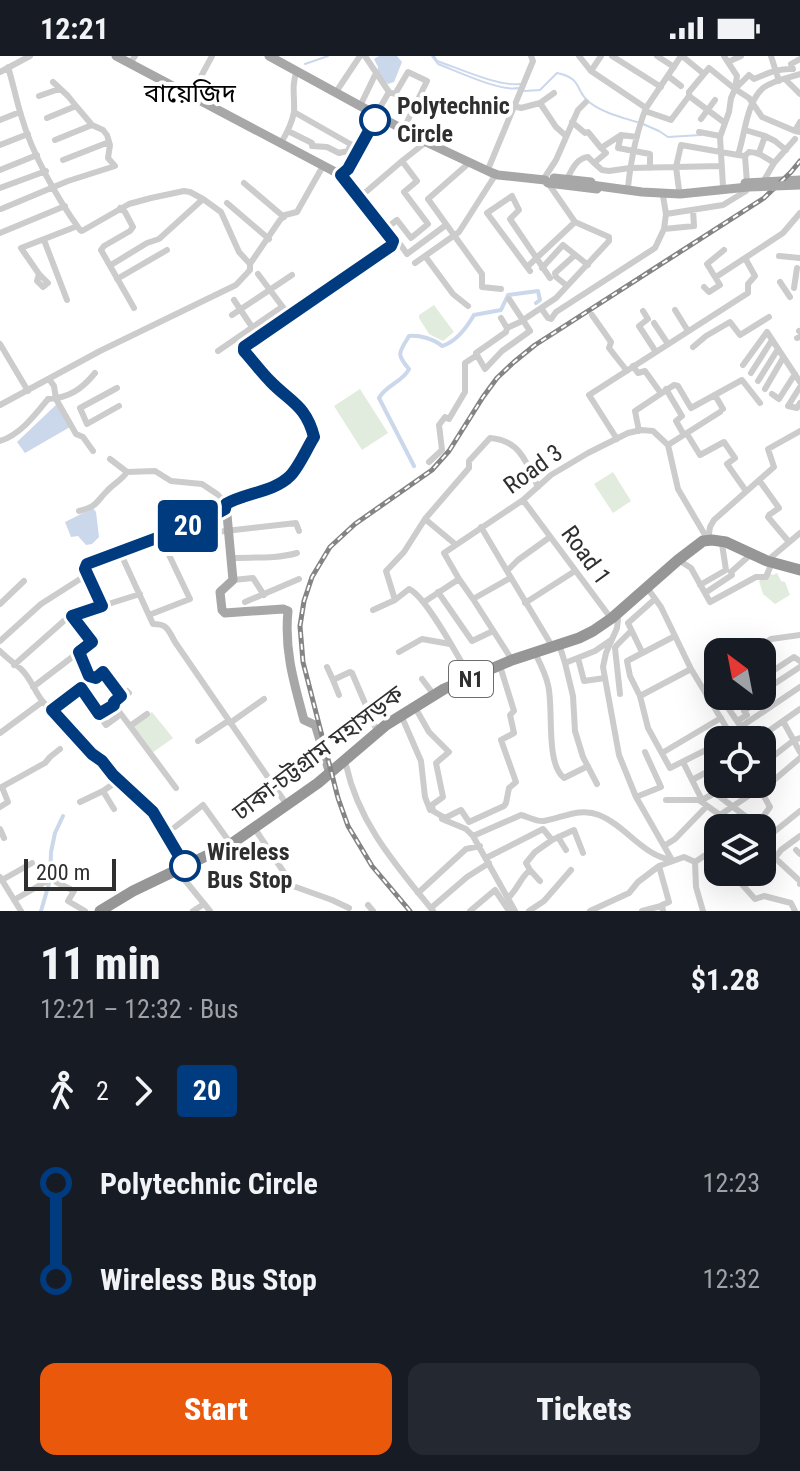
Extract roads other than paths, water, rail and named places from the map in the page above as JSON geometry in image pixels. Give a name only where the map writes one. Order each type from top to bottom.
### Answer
[{"type":"highway","points":[[708,540],[726,542],[768,563]]},
{"type":"highway","name":"ঢাকা-চট্টগ্রাম মহাসড়ক","points":[[621,624],[678,560],[708,540]]},
{"type":"highway","name":"ঢাকা-চট্টগ্রাম মহাসড়ক","points":[[256,830],[330,774],[377,731],[512,660],[621,624],[680,561],[704,544],[722,544]]},
{"type":"highway","points":[[722,544],[768,563],[800,571]]},
{"type":"highway","name":"ঢাকা-চট্টগ্রাম মহাসড়ক","points":[[100,911],[129,893],[232,845],[256,830],[346,765],[382,732],[434,695],[557,646]]},
{"type":"main road","points":[[116,56],[132,59],[191,95],[341,175],[386,228],[393,241],[391,246],[255,331],[244,347],[244,351],[271,383],[302,410],[314,437],[290,476],[270,488],[236,498],[226,507],[233,580],[220,592],[222,610],[225,613],[288,611],[286,639],[289,661],[304,720],[316,727],[330,774]]},
{"type":"main road","points":[[269,56],[426,142],[469,163],[492,170],[663,196],[800,183]]},
{"type":"main road","points":[[279,56],[378,114],[492,170]]},
{"type":"main road","points":[[547,179],[679,190],[746,187],[763,182],[800,183]]},
{"type":"main road","points":[[547,179],[666,191],[800,183]]},
{"type":"street","points":[[8,56],[28,134],[54,187],[82,231],[120,208],[184,191],[203,199],[221,212],[239,252],[250,264]]},
{"type":"street","points":[[0,72],[30,56]]},
{"type":"street","points":[[191,95],[212,56]]},
{"type":"street","points":[[338,89],[362,56],[389,92],[395,94],[408,72],[428,81],[405,126]]},
{"type":"street","points":[[579,56],[591,71],[645,112],[671,120],[709,68],[749,98],[752,107],[767,121],[797,134]]},
{"type":"street","points":[[591,71],[601,56]]},
{"type":"street","points":[[612,56],[661,87]]},
{"type":"street","points":[[657,56],[674,67]]},
{"type":"street","points":[[628,187],[645,112],[674,67],[682,56],[704,74]]},
{"type":"street","points":[[723,186],[720,138],[737,76],[726,59],[741,56]]},
{"type":"street","points":[[771,56],[782,80],[800,94]]},
{"type":"street","points":[[415,263],[459,232],[492,170],[533,57]]},
{"type":"street","points":[[735,89],[749,75],[754,79],[783,68],[793,69],[791,64],[800,59]]},
{"type":"street","points":[[281,143],[294,112],[293,80],[297,71]]},
{"type":"street","points":[[362,102],[376,73]]},
{"type":"street","points":[[666,214],[723,205],[746,187],[741,156],[752,107],[764,88],[800,74]]},
{"type":"street","points":[[668,76],[681,86]]},
{"type":"street","points":[[1,209],[115,166],[108,158],[109,142],[103,130],[92,125],[53,82]]},
{"type":"street","points":[[39,96],[59,89]]},
{"type":"street","points":[[341,175],[348,169],[389,92]]},
{"type":"street","points":[[514,106],[521,108],[540,103],[554,93]]},
{"type":"street","points":[[689,96],[725,123]]},
{"type":"street","points":[[701,119],[715,100]]},
{"type":"street","points":[[429,462],[442,450],[439,425],[445,417],[449,419],[465,392],[465,363],[506,332],[507,328],[556,298],[610,239],[575,222],[547,179],[578,110],[586,102]]},
{"type":"street","points":[[540,103],[566,136]]},
{"type":"street","points":[[47,118],[76,106]]},
{"type":"street","points":[[0,120],[20,112]]},
{"type":"street","points":[[294,112],[359,149]]},
{"type":"street","points":[[572,122],[585,133],[588,132],[606,153],[594,163]]},
{"type":"street","points":[[763,182],[797,134],[800,122]]},
{"type":"street","points":[[55,140],[92,125]]},
{"type":"street","points":[[745,130],[765,136],[786,150]]},
{"type":"street","points":[[288,131],[312,143],[312,146],[327,147],[339,156],[348,151],[351,144]]},
{"type":"street","points":[[699,132],[720,138]]},
{"type":"street","points":[[0,145],[28,134]]},
{"type":"street","points":[[601,148],[621,135],[638,134]]},
{"type":"street","points":[[621,135],[618,148],[650,154],[650,168]]},
{"type":"street","points":[[759,153],[765,136]]},
{"type":"street","points":[[63,160],[109,142]]},
{"type":"street","points":[[360,197],[426,142]]},
{"type":"street","points":[[679,190],[676,167],[681,145],[741,156],[749,152],[759,153],[774,163]]},
{"type":"street","points":[[0,170],[37,155]]},
{"type":"street","points":[[567,179],[576,164],[585,157],[602,170],[609,171],[721,166]]},
{"type":"street","points":[[402,161],[417,181],[404,192],[429,223],[411,238],[397,220],[386,228],[407,254],[446,225]]},
{"type":"street","points":[[469,163],[428,198],[483,275],[482,287],[501,289]]},
{"type":"street","points":[[0,405],[100,351],[236,285],[250,270],[250,264],[284,217],[297,212],[323,166]]},
{"type":"street","points":[[0,188],[46,171]]},
{"type":"street","points":[[244,183],[284,217]]},
{"type":"street","points":[[664,229],[694,226],[698,194]]},
{"type":"street","points":[[550,278],[542,268],[536,258],[510,219],[519,210],[512,196],[487,213],[528,269],[536,258],[575,222]]},
{"type":"street","points":[[541,308],[551,319],[556,312],[655,248],[664,229],[666,214],[663,196]]},
{"type":"street","points":[[111,265],[159,239],[203,199]]},
{"type":"street","points":[[227,203],[269,239]]},
{"type":"street","points":[[0,233],[65,206]]},
{"type":"street","points":[[120,208],[133,227],[101,250],[134,308]]},
{"type":"street","points":[[716,277],[783,233],[800,213]]},
{"type":"street","points":[[39,274],[21,248],[76,224]]},
{"type":"street","points":[[44,240],[67,300]]},
{"type":"street","points":[[542,268],[563,245],[588,265]]},
{"type":"street","points":[[117,279],[167,250]]},
{"type":"street","points":[[704,287],[709,292],[720,284],[707,264],[724,250]]},
{"type":"street","points":[[566,285],[555,273],[575,255]]},
{"type":"street","points":[[425,256],[453,294],[468,306]]},
{"type":"street","points":[[779,256],[800,258]]},
{"type":"street","points":[[617,439],[589,395],[749,292],[748,284],[755,276],[745,258]]},
{"type":"street","points":[[790,297],[782,286],[797,288],[797,268]]},
{"type":"street","points":[[258,274],[285,311]]},
{"type":"street","points":[[232,315],[292,275]]},
{"type":"street","points":[[477,355],[485,369],[502,351],[530,331],[509,299]]},
{"type":"street","points":[[218,351],[255,331],[234,300]]},
{"type":"street","points":[[675,310],[688,331]]},
{"type":"street","points":[[643,311],[648,319],[639,326],[656,352]]},
{"type":"street","points":[[592,315],[611,342],[609,348],[630,368],[638,373],[644,371],[663,391],[682,416],[676,421],[700,455],[724,442],[735,458],[727,464],[746,491]]},
{"type":"street","points":[[710,317],[718,329]]},
{"type":"street","points":[[693,347],[731,322],[741,335],[769,317]]},
{"type":"street","points":[[501,318],[507,328]]},
{"type":"street","points":[[654,323],[668,344]]},
{"type":"street","points":[[743,365],[766,332],[798,379]]},
{"type":"street","points":[[751,373],[772,340]]},
{"type":"street","points":[[0,344],[28,391]]},
{"type":"street","points":[[758,381],[778,349]]},
{"type":"street","points":[[765,389],[783,358]]},
{"type":"street","points":[[0,441],[6,440],[30,420],[48,399],[73,394],[95,373]]},
{"type":"street","points":[[49,379],[54,386],[56,399],[76,434],[83,437],[93,451]]},
{"type":"street","points":[[772,394],[779,399],[798,379]]},
{"type":"street","points":[[798,379],[789,407],[797,408],[800,403]]},
{"type":"street","points":[[708,540],[678,489],[668,445],[653,431],[639,431],[635,411],[674,385],[678,386],[691,408],[743,380],[760,403]]},
{"type":"street","points":[[117,388],[80,408],[87,424],[119,406]]},
{"type":"street","points":[[668,445],[722,410],[715,395]]},
{"type":"street","points":[[781,396],[791,401]]},
{"type":"street","name":"Road 3","points":[[455,544],[523,500],[551,475],[588,453],[639,431]]},
{"type":"street","points":[[708,540],[714,520],[774,467],[768,449],[800,431]]},
{"type":"street","points":[[395,600],[386,571],[404,552],[425,519],[490,438],[518,449],[538,487]]},
{"type":"street","points":[[102,606],[85,569],[87,564],[205,520],[226,507],[217,494],[202,484],[171,481],[155,471],[127,472],[110,459]]},
{"type":"street","points":[[79,511],[98,503],[127,472]]},
{"type":"street","points":[[759,480],[779,508],[768,516],[789,542]]},
{"type":"street","name":"Road 1","points":[[523,500],[575,571],[642,652]]},
{"type":"street","points":[[425,519],[455,544],[444,555],[512,660]]},
{"type":"street","points":[[191,535],[296,523],[299,531]]},
{"type":"street","points":[[481,527],[525,603],[557,646],[565,663],[573,696],[575,731],[597,784]]},
{"type":"street","points":[[680,561],[691,568],[710,602],[756,577],[766,577],[768,563],[800,533]]},
{"type":"street","points":[[149,615],[190,599],[160,536]]},
{"type":"street","points":[[473,599],[509,574],[518,560],[550,537]]},
{"type":"street","points":[[700,585],[726,570],[722,544]]},
{"type":"street","points":[[120,552],[153,624],[165,625],[287,805]]},
{"type":"street","points":[[230,558],[266,559],[297,553]]},
{"type":"street","points":[[705,593],[732,575],[731,572],[749,556]]},
{"type":"street","points":[[525,603],[575,571]]},
{"type":"street","points":[[0,641],[41,604],[88,574]]},
{"type":"street","points":[[233,580],[253,578],[269,610]]},
{"type":"street","points":[[245,602],[299,579]]},
{"type":"street","points":[[424,602],[459,579]]},
{"type":"street","points":[[0,604],[24,581]]},
{"type":"street","points":[[373,610],[411,589],[424,602],[471,679]]},
{"type":"street","points":[[438,592],[472,641],[493,631]]},
{"type":"street","points":[[14,665],[72,616],[140,594]]},
{"type":"street","points":[[652,594],[704,690]]},
{"type":"street","points":[[33,687],[92,642],[72,616]]},
{"type":"street","points":[[621,624],[611,640],[603,667],[619,755],[636,797],[672,860]]},
{"type":"street","points":[[620,694],[615,648],[621,624]]},
{"type":"street","points":[[776,638],[800,635]]},
{"type":"street","points":[[675,636],[627,661],[630,676],[640,696],[648,728],[670,768],[704,751]]},
{"type":"street","points":[[399,652],[422,639],[450,644]]},
{"type":"street","points":[[565,663],[595,651],[611,640]]},
{"type":"street","points":[[0,651],[23,672],[42,702],[159,819],[182,869],[210,911]]},
{"type":"street","points":[[79,652],[89,676],[96,678],[103,672],[121,696]]},
{"type":"street","points":[[536,655],[549,686],[557,770],[564,778],[588,766]]},
{"type":"street","points":[[0,663],[6,657]]},
{"type":"street","points":[[776,669],[794,657],[800,664],[776,682]]},
{"type":"street","points":[[578,658],[584,681],[605,678]]},
{"type":"street","points":[[327,667],[339,695]]},
{"type":"street","points":[[416,709],[429,732],[449,753],[436,763],[443,797],[432,807],[438,814],[445,818],[461,810],[469,822],[504,806],[509,788],[516,782],[501,740],[514,733],[510,715],[514,711],[500,667]]},
{"type":"street","points":[[640,696],[691,669]]},
{"type":"street","points":[[333,680],[352,673],[377,731]]},
{"type":"street","points":[[422,679],[434,695]]},
{"type":"street","points":[[739,724],[800,687]]},
{"type":"street","points":[[52,710],[81,688],[106,725],[117,717]]},
{"type":"street","points":[[99,714],[114,705],[127,691],[129,693]]},
{"type":"street","points":[[198,741],[264,699]]},
{"type":"street","points":[[0,733],[42,702]]},
{"type":"street","points":[[114,705],[176,788]]},
{"type":"street","points":[[776,726],[800,709]]},
{"type":"street","points":[[716,710],[725,726]]},
{"type":"street","points":[[729,710],[739,724]]},
{"type":"street","points":[[739,724],[747,715],[745,710]]},
{"type":"street","points":[[130,726],[147,714]]},
{"type":"street","points":[[401,717],[421,761],[425,797],[431,811],[437,817],[466,829],[473,836],[508,898],[512,911]]},
{"type":"street","points":[[662,753],[721,718]]},
{"type":"street","points":[[783,721],[797,739],[800,752]]},
{"type":"street","points":[[776,755],[797,739]]},
{"type":"street","points":[[0,807],[8,802],[1,788],[45,763],[60,749]]},
{"type":"street","points":[[636,797],[661,787],[645,752]]},
{"type":"street","points":[[776,778],[800,758]]},
{"type":"street","points":[[683,762],[702,802],[719,814]]},
{"type":"street","points":[[346,765],[352,793],[374,835],[432,910],[487,861],[543,829],[566,850]]},
{"type":"street","points":[[692,780],[704,774]]},
{"type":"street","points":[[80,802],[119,780]]},
{"type":"street","points":[[103,791],[114,809]]},
{"type":"street","points":[[664,846],[675,839],[708,798]]},
{"type":"street","points":[[721,798],[741,814]]},
{"type":"street","points":[[721,814],[744,798]]},
{"type":"street","points":[[666,800],[702,802]]},
{"type":"street","points":[[175,827],[203,805],[232,845]]},
{"type":"street","points":[[473,836],[521,815],[542,822],[587,811],[608,819],[664,859],[672,860]]},
{"type":"street","points":[[776,830],[800,811]]},
{"type":"street","points":[[0,829],[4,838]]},
{"type":"street","points":[[256,830],[293,886],[332,900],[349,910]]},
{"type":"street","points":[[540,881],[526,863],[535,852],[555,838],[574,830],[583,853]]},
{"type":"street","points":[[776,857],[800,836]]},
{"type":"street","points":[[418,893],[466,849],[480,846]]},
{"type":"street","points":[[695,862],[704,856]]},
{"type":"street","points":[[590,911],[629,893],[659,866],[687,857],[695,862]]},
{"type":"street","points":[[776,859],[800,884]]},
{"type":"street","points":[[695,862],[696,887],[703,911]]},
{"type":"street","points":[[21,911],[1,878],[32,863]]},
{"type":"street","points":[[642,911],[662,908],[669,902],[659,866]]},
{"type":"street","points":[[508,898],[530,870]]},
{"type":"street","points":[[529,911],[544,901],[571,870]]},
{"type":"street","points":[[57,874],[56,882],[74,891],[68,901],[85,911]]},
{"type":"street","points":[[14,900],[47,881]]},
{"type":"street","points":[[743,886],[755,899],[764,896],[791,903],[795,911]]},
{"type":"street","points":[[470,911],[495,890],[512,911]]},
{"type":"street","points":[[612,901],[616,911]]},
{"type":"street","points":[[193,911],[204,904]]},
{"type":"water","points":[[397,56],[402,62],[394,82],[388,84],[377,74],[374,59]]},
{"type":"water","points":[[58,403],[70,427],[25,453],[17,442]]},
{"type":"water","points":[[93,508],[99,537],[86,545],[78,536],[71,537],[65,522]]},
{"type":"waterway","points":[[305,64],[328,56]]},
{"type":"waterway","points":[[432,56],[438,64],[478,80],[518,88]]},
{"type":"waterway","points":[[434,56],[437,61],[478,76],[501,83],[520,84]]},
{"type":"waterway","points":[[524,91],[540,90],[557,73],[565,75],[575,81],[594,106],[637,122]]},
{"type":"waterway","points":[[643,124],[668,137],[701,135]]},
{"type":"waterway","points":[[414,466],[379,398],[409,369],[400,352],[409,336],[427,338],[442,346],[456,338],[474,315],[501,310],[508,295],[538,291],[540,300],[536,303]]},
{"type":"waterway","points":[[41,911],[50,880],[55,833],[63,816]]},
{"type":"railway","points":[[410,911],[372,866],[348,826],[338,798],[303,662],[300,626],[312,577],[330,547],[355,524],[432,470],[449,451],[497,378],[514,362],[535,345],[764,198],[800,161]]},
{"type":"place","name":"Polytechnic Circle","points":[[375,120]]},
{"type":"place","name":"Wireless Bus Stop","points":[[185,866]]},
{"type":"district","name":"বায়েজিদ","points":[[190,93]]}]
